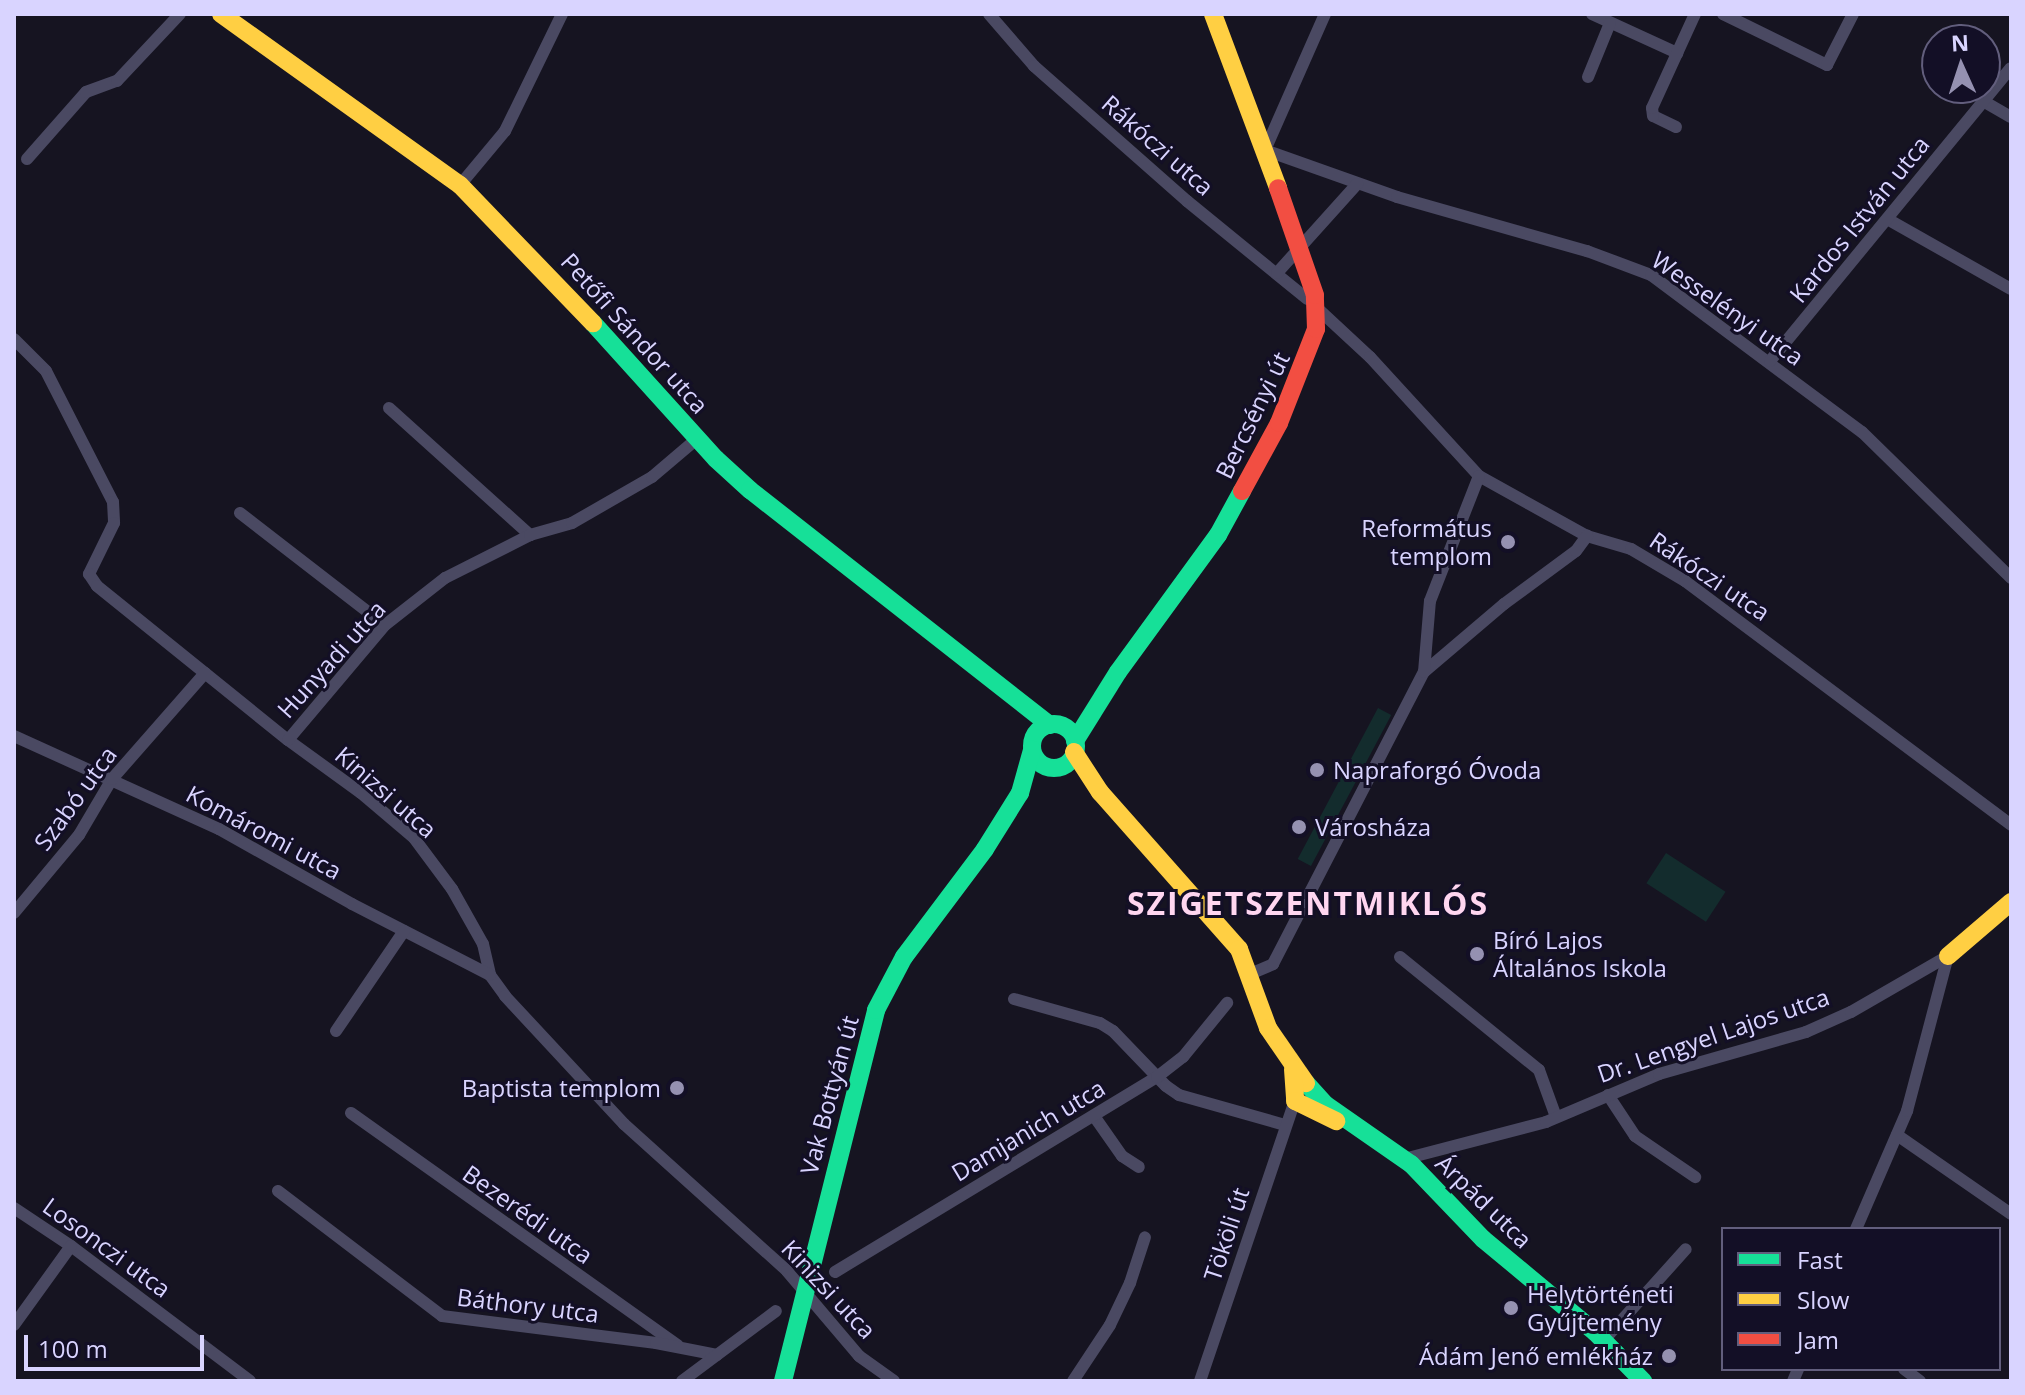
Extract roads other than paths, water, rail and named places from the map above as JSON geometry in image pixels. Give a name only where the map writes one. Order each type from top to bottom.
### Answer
[{"type":"street","points":[[27,159],[86,92],[117,81],[180,14]]},
{"type":"street","name":"Petőfi Sándor utca","points":[[221,14],[460,185],[541,265],[698,438],[780,516],[1007,694],[1054,725],[1068,730],[1067,757]]},
{"type":"street","points":[[460,185],[505,131],[562,14]]},
{"type":"street","name":"Rákóczi utca","points":[[989,14],[1034,66],[1187,201],[1312,303],[1370,357],[1479,476],[1587,536],[1631,549],[1685,581],[2011,825]]},
{"type":"street","name":"Bercsényi út","points":[[1067,757],[1078,731],[1199,562],[1260,461],[1307,357],[1316,329],[1301,248],[1213,14]]},
{"type":"street","points":[[1265,150],[1325,14]]},
{"type":"street","points":[[1592,14],[1677,53]]},
{"type":"street","points":[[1676,127],[1651,113],[1695,14]]},
{"type":"street","points":[[1723,14],[1827,65],[1853,14]]},
{"type":"street","points":[[1588,77],[1610,23]]},
{"type":"street","name":"Kardos István utca","points":[[1770,361],[1889,220],[1981,104]]},
{"type":"street","points":[[1988,104],[2011,117]]},
{"type":"street","name":"Wesselényi utca","points":[[1265,150],[1357,184],[1573,246],[1651,275],[1862,432],[2011,578]]},
{"type":"street","points":[[1277,273],[1357,184]]},
{"type":"street","points":[[1889,220],[2011,289]]},
{"type":"street","name":"Kinizsi utca","points":[[14,339],[46,371],[113,502],[114,523],[90,566],[92,580],[414,838],[452,889],[483,944],[490,975],[571,1071],[624,1124],[787,1271],[859,1356],[894,1381]]},
{"type":"street","points":[[389,408],[530,535]]},
{"type":"street","name":"Hunyadi utca","points":[[288,740],[385,625],[467,563],[530,535],[572,523],[639,484],[698,438]]},
{"type":"street","points":[[1424,672],[1430,601],[1479,476]]},
{"type":"street","points":[[240,513],[385,625]]},
{"type":"street","points":[[1033,744],[1038,761],[1067,757],[1075,770],[1100,792],[1233,939],[1250,974],[1273,964],[1424,672],[1504,604],[1576,551],[1587,536]]},
{"type":"street","name":"Bercsényi út","points":[[1033,744],[1054,725],[1076,715],[1118,672]]},
{"type":"street","name":"Szabó utca","points":[[14,913],[79,835],[112,779],[205,673]]},
{"type":"street","name":"Petőfi Sándor utca","points":[[1007,694],[1033,744]]},
{"type":"street","name":"Komáromi utca","points":[[14,736],[219,829],[490,975]]},
{"type":"street","name":"Vak Bottyán út","points":[[985,849],[1024,784],[1033,744]]},
{"type":"street","name":"Vak Bottyán út","points":[[783,1381],[876,1010],[904,957],[985,849],[1020,809],[1041,777],[1067,757]]},
{"type":"street","name":"Dr. Lengyel Lajos utca","points":[[1404,1159],[1556,1117],[1659,1074],[1806,1032],[1851,1012],[1948,956],[2011,902]]},
{"type":"street","points":[[336,1031],[404,931]]},
{"type":"street","points":[[1857,1227],[1897,1135],[1948,956]]},
{"type":"street","points":[[1400,957],[1539,1070],[1556,1117]]},
{"type":"street","name":"Árpád utca","points":[[1250,974],[1268,1028],[1293,1069],[1326,1105],[1356,1129],[1404,1159],[1483,1239],[1604,1340],[1643,1381]]},
{"type":"street","points":[[1914,975],[1938,988]]},
{"type":"street","points":[[1014,999],[1100,1023],[1113,1031],[1179,1095],[1285,1125]]},
{"type":"street","name":"Damjanich utca","points":[[835,1272],[1157,1077],[1183,1057],[1227,1003]]},
{"type":"street","points":[[1293,1069],[1295,1101]]},
{"type":"street","points":[[1608,1095],[1635,1136],[1695,1177]]},
{"type":"street","name":"Árpád utca","points":[[1295,1101],[1356,1129]]},
{"type":"street","name":"Tököli út","points":[[1200,1381],[1295,1101]]},
{"type":"street","name":"Bezerédi utca","points":[[351,1113],[682,1348]]},
{"type":"street","points":[[1094,1116],[1116,1148],[1139,1167]]},
{"type":"street","points":[[1897,1135],[2011,1214]]},
{"type":"street","name":"Báthory utca","points":[[278,1191],[442,1316],[717,1355]]},
{"type":"street","name":"Losonczi utca","points":[[14,1208],[71,1246],[231,1376],[250,1381]]},
{"type":"street","points":[[1073,1381],[1110,1325],[1130,1283],[1145,1237]]},
{"type":"street","points":[[14,1325],[71,1246]]},
{"type":"street","points":[[1604,1340],[1686,1249]]},
{"type":"street","points":[[682,1381],[776,1311]]},
{"type":"place","name":"Református templom","points":[[1508,542]]},
{"type":"place","name":"Napraforgó Óvoda","points":[[1317,770]]},
{"type":"place","name":"Városháza","points":[[1299,827]]},
{"type":"place","name":"Bíró Lajos Általános Iskola","points":[[1477,954]]},
{"type":"place","name":"Baptista templom","points":[[677,1088]]},
{"type":"place","name":"Helytörténeti Gyűjtemény","points":[[1511,1308]]},
{"type":"place","name":"Ádám Jenő emlékház","points":[[1669,1356]]},
{"type":"district","name":"SZIGETSZENTMIKLÓS","points":[[1308,903]]}]
